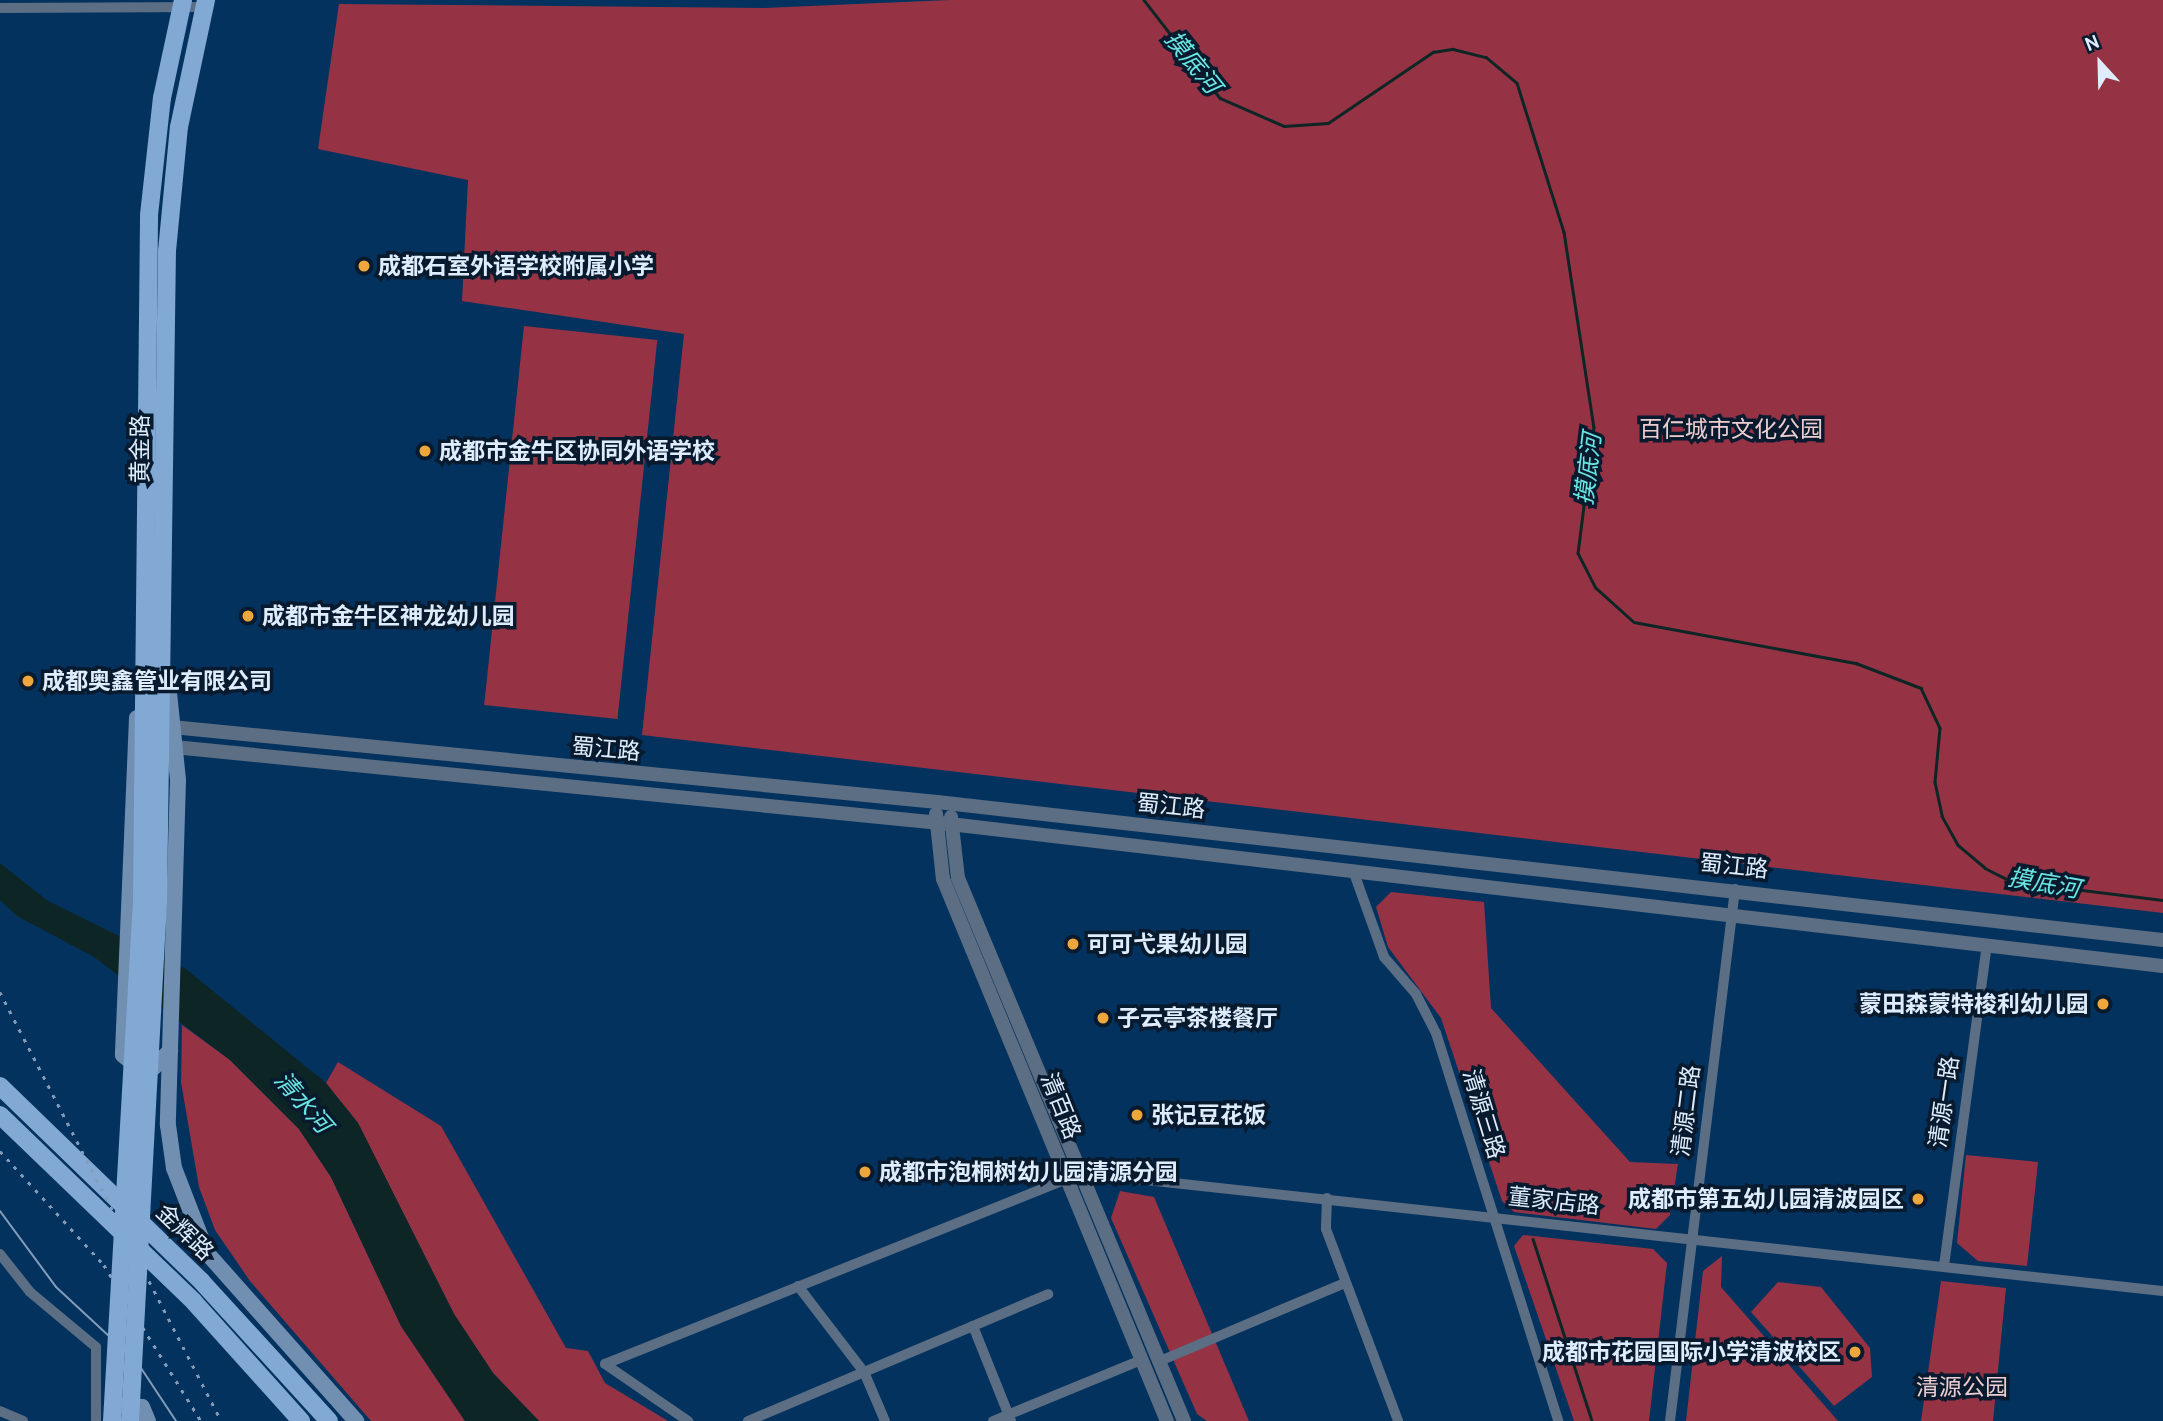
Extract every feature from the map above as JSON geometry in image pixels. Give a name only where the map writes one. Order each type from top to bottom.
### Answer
[{"type":"main road","name":"黄金路","points":[[150,901],[145,649],[149,215],[162,99],[183,3]]},
{"type":"main road","name":"黄金路","points":[[150,901],[163,641],[167,251],[179,127],[205,3]]},
{"type":"main road","points":[[163,641],[174,747],[177,954],[171,1045],[174,1168],[207,1253],[356,1421]]},
{"type":"main road","points":[[145,649],[131,773],[123,1013],[128,1063],[154,1067],[171,1045]]},
{"type":"main road","points":[[112,1421],[150,901]]},
{"type":"main road","points":[[130,1421],[150,901]]},
{"type":"main road","name":"金辉路","points":[[0,1086],[202,1282],[329,1421]]},
{"type":"main road","name":"金辉路","points":[[0,1115],[194,1302],[301,1421]]},
{"type":"main road","points":[[104,1421],[109,1409],[126,1402],[142,1407],[148,1421]]},
{"type":"street","points":[[0,8],[205,3]]},
{"type":"street","name":"蜀江路","points":[[172,727],[944,804],[1735,889],[2163,940]]},
{"type":"street","name":"蜀江路","points":[[174,747],[943,823],[2163,966]]},
{"type":"street","name":"清百路","points":[[944,804],[943,879],[1167,1421]]},
{"type":"street","name":"清百路","points":[[943,823],[958,878],[1184,1421]]},
{"type":"street","name":"清源三路","points":[[1354,873],[1384,957],[1416,994],[1436,1033],[1558,1421]]},
{"type":"street","name":"清源二路","points":[[1670,1421],[1735,889]]},
{"type":"street","name":"清源一路","points":[[1944,1266],[1987,945]]},
{"type":"street","name":"董家店路","points":[[688,1421],[605,1364],[1082,1173],[1493,1215],[2163,1291]]},
{"type":"street","points":[[1327,1198],[1326,1229],[1398,1421]]},
{"type":"street","points":[[0,1254],[30,1292],[96,1347],[96,1421]]},
{"type":"street","points":[[1160,1361],[1345,1283]]},
{"type":"street","points":[[798,1286],[864,1372],[885,1421]]},
{"type":"street","points":[[748,1421],[1048,1294]]},
{"type":"street","points":[[973,1326],[1010,1418]]},
{"type":"street","points":[[993,1421],[1010,1418],[1141,1360]]},
{"type":"street","points":[[0,1411],[23,1421]]},
{"type":"green space","name":"百仁城市文化公园","points":[[950,0],[2163,0],[2163,913],[642,735],[684,334],[462,301],[468,180],[318,149],[339,4],[764,8]]},
{"type":"green space","points":[[524,326],[657,340],[617,719],[484,705]]},
{"type":"green space","points":[[1391,892],[1484,902],[1491,1008],[1630,1162],[1678,1164],[1670,1215],[1656,1229],[1514,1212],[1502,1201],[1441,1018],[1388,947],[1376,907]]},
{"type":"green space","points":[[182,1025],[230,1060],[299,1129],[331,1177],[401,1326],[465,1421],[371,1421],[250,1281],[215,1230],[199,1187],[181,1082]]},
{"type":"green space","points":[[338,1062],[441,1126],[566,1348],[588,1351],[605,1383],[668,1421],[539,1421],[493,1373],[454,1314],[358,1123],[326,1083]]},
{"type":"green space","points":[[1966,1155],[2038,1162],[2027,1266],[1978,1261],[1957,1243]]},
{"type":"green space","points":[[1120,1191],[1154,1197],[1249,1421],[1207,1421],[1197,1414],[1111,1218]]},
{"type":"green space","points":[[1523,1235],[1653,1249],[1667,1263],[1649,1421],[1574,1421],[1514,1246]]},
{"type":"green space","points":[[1722,1256],[1721,1287],[1838,1421],[1686,1421],[1703,1271]]},
{"type":"green space","name":"清源公园","points":[[1941,1281],[2006,1288],[1993,1421],[1921,1421]]},
{"type":"green space","points":[[1778,1282],[1821,1287],[1870,1348],[1872,1377],[1834,1406],[1751,1312]]},
{"type":"water","name":"清水河","points":[[0,863],[48,901],[186,969],[326,1083],[358,1123],[454,1314],[493,1373],[539,1421],[465,1421],[401,1326],[331,1177],[299,1129],[230,1060],[94,957],[17,916],[0,900]]},
{"type":"waterway","name":"摸底河","points":[[1144,0],[1220,98],[1284,126],[1328,123],[1433,52],[1453,49],[1486,57],[1517,83],[1564,232],[1594,427],[1578,553],[1595,587],[1634,622],[1856,663],[1921,688],[1940,728],[1935,782],[1942,816],[1958,845],[1985,868],[2010,881],[2163,900]]},
{"type":"waterway","points":[[1533,1239],[1592,1421]]},
{"type":"tram line","points":[[0,1211],[56,1287],[137,1362],[176,1421]]},
{"type":"railway","points":[[0,992],[221,1421]]},
{"type":"railway","points":[[0,1151],[104,1265],[201,1421]]},
{"type":"place","name":"成都石室外语学校附属小学","points":[[364,266]]},
{"type":"place","name":"成都市金牛区协同外语学校","points":[[425,451]]},
{"type":"place","name":"成都市金牛区神龙幼儿园","points":[[248,616]]},
{"type":"place","name":"成都奥鑫管业有限公司","points":[[28,681]]},
{"type":"place","name":"可可弋果幼儿园","points":[[1073,944]]},
{"type":"place","name":"蒙田森蒙特梭利幼儿园","points":[[2103,1004]]},
{"type":"place","name":"子云亭茶楼餐厅","points":[[1103,1018]]},
{"type":"place","name":"张记豆花饭","points":[[1137,1115]]},
{"type":"place","name":"成都市泡桐树幼儿园清源分园","points":[[865,1172]]},
{"type":"place","name":"成都市第五幼儿园清波园区","points":[[1918,1199]]},
{"type":"place","name":"成都市花园国际小学清波校区","points":[[1855,1352]]}]
